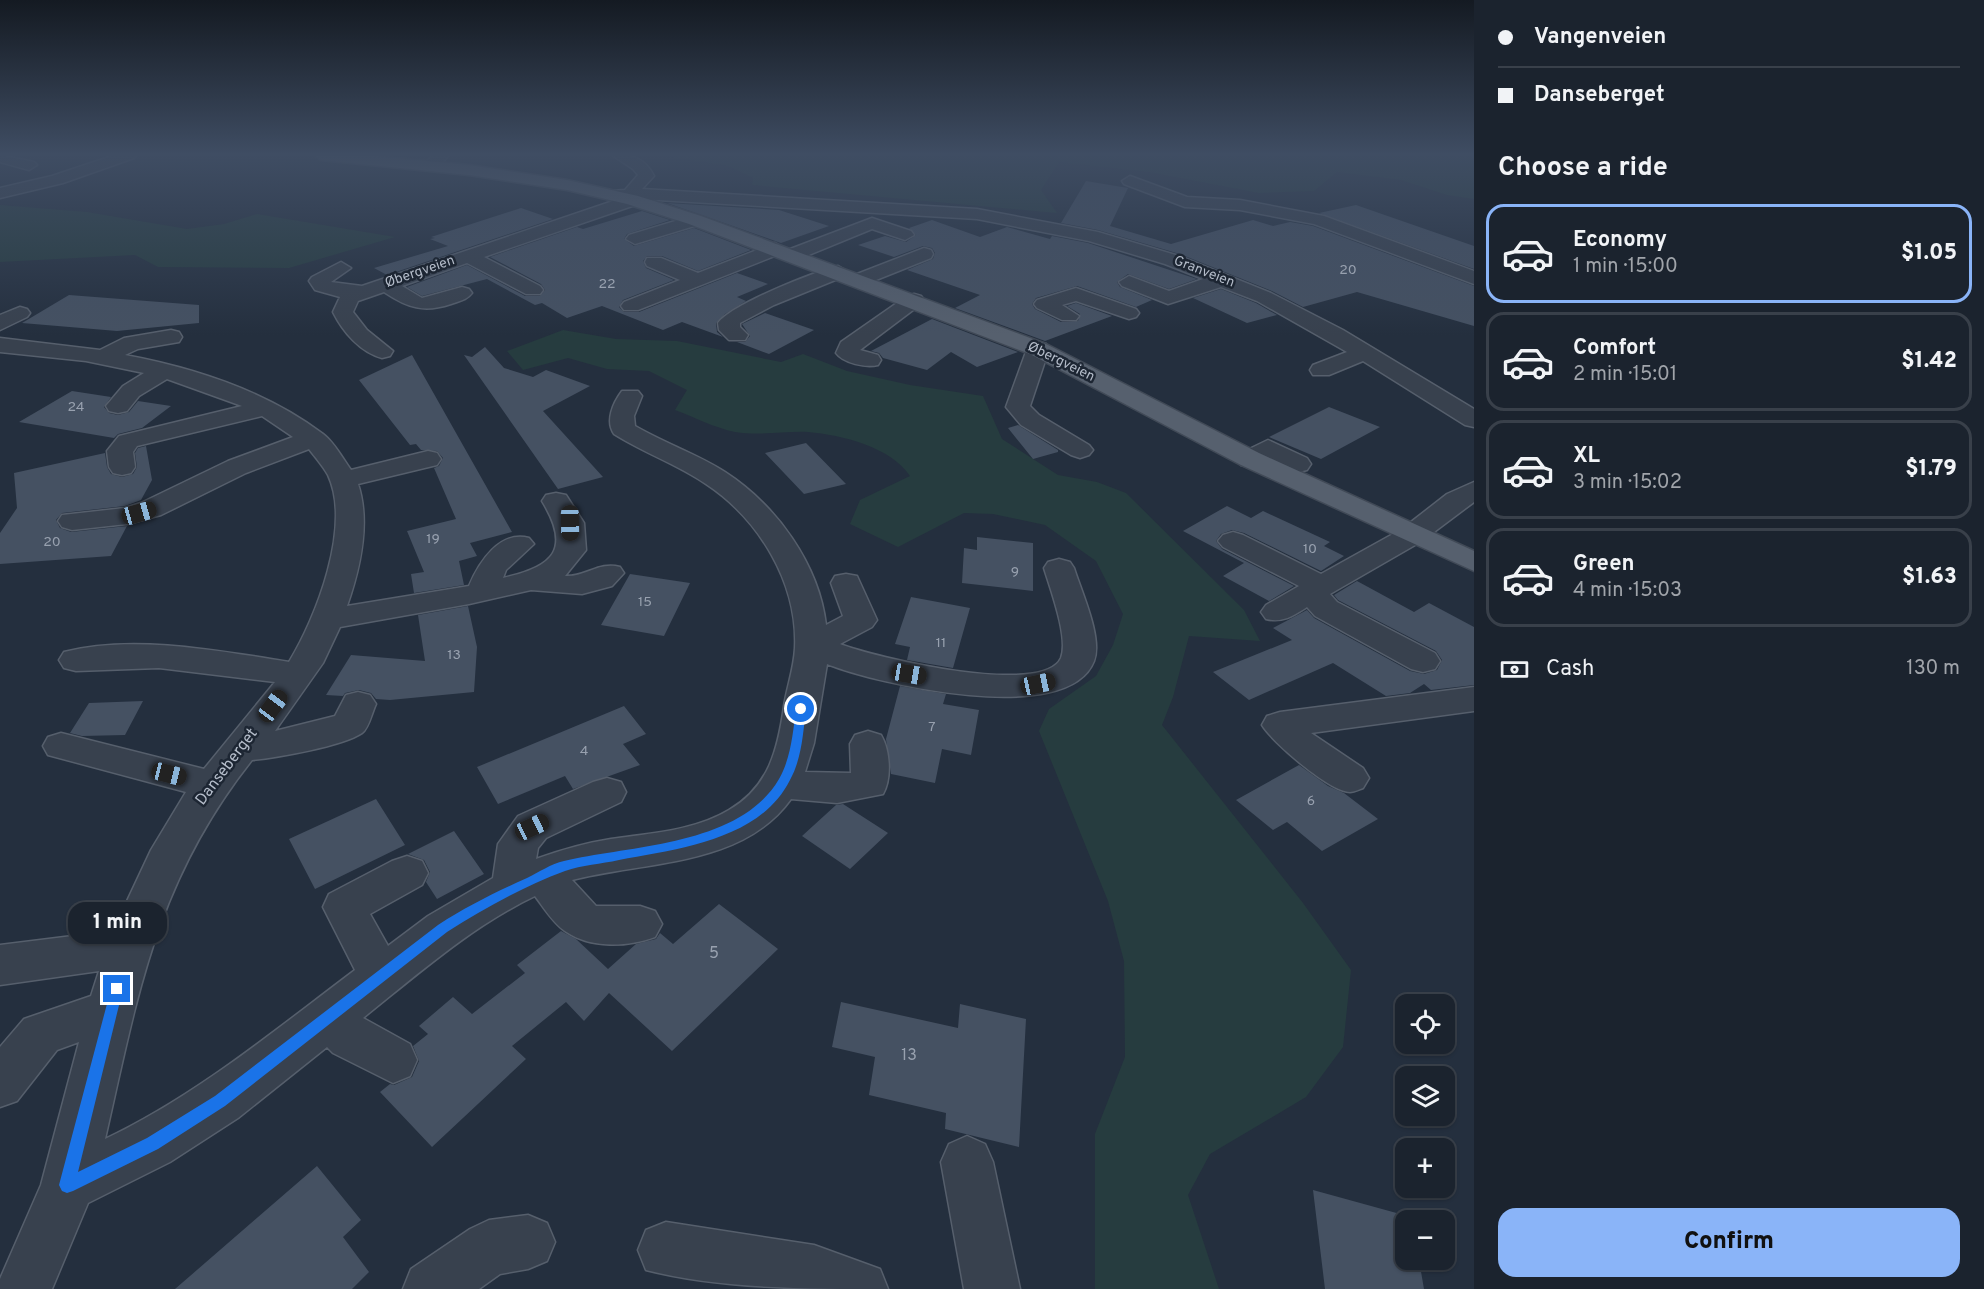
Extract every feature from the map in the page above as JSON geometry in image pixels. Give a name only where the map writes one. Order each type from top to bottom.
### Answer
[{"type":"main road","name":"Øbergveien","points":[[681,215],[914,300],[1038,349],[1250,459],[1474,562]]},
{"type":"street","name":"Øbergveien","points":[[353,297],[577,215]]},
{"type":"street","points":[[812,215],[832,222]]},
{"type":"street","name":"Granveien","points":[[979,215],[1053,227],[1174,260],[1306,312],[1335,335],[1365,343]]},
{"type":"street","points":[[1294,215],[1363,235],[1470,276]]},
{"type":"street","points":[[635,239],[695,220]]},
{"type":"street","points":[[631,306],[684,284],[872,223],[905,235]]},
{"type":"street","points":[[1024,240],[1053,227]]},
{"type":"street","points":[[1326,232],[1348,238],[1363,235]]},
{"type":"street","points":[[1383,243],[1370,248],[1399,263]]},
{"type":"street","points":[[442,245],[533,290]]},
{"type":"street","points":[[859,280],[924,254]]},
{"type":"street","points":[[651,267],[709,300]]},
{"type":"street","points":[[341,268],[324,275],[319,281],[322,286],[353,297],[343,312],[348,322],[359,336],[382,351]]},
{"type":"street","points":[[737,335],[730,330],[729,323],[733,318],[766,301],[838,272]]},
{"type":"street","points":[[1457,294],[1449,287],[1451,280],[1470,276]]},
{"type":"street","points":[[1129,282],[1168,298],[1224,279]]},
{"type":"street","points":[[386,284],[417,305],[427,305],[462,293]]},
{"type":"street","points":[[1069,316],[1044,304],[1076,294],[1129,313]]},
{"type":"street","points":[[870,360],[847,352],[849,347],[914,300]]},
{"type":"street","points":[[0,324],[20,312]]},
{"type":"street","points":[[102,358],[132,343],[171,337]]},
{"type":"street","points":[[1321,370],[1365,343],[1431,395],[1474,420]]},
{"type":"street","points":[[1038,349],[1018,407],[1030,420],[1080,450]]},
{"type":"street","name":"Danseberget","points":[[12,354],[102,358],[164,371],[235,394],[265,408],[313,438],[328,455],[343,480],[347,494],[349,520],[344,561],[329,619],[297,675],[183,826],[143,909],[128,948],[67,1185],[24,1289]]},
{"type":"street","points":[[118,406],[131,391],[164,371]]},
{"type":"street","points":[[1407,402],[1431,395]]},
{"type":"street","points":[[67,1185],[152,1144],[220,1101],[443,929],[476,907],[564,866],[684,843],[719,832],[756,813],[772,798],[782,783],[795,751],[812,645],[807,599],[795,565],[762,503],[726,485],[691,454],[623,429],[622,416],[630,396]]},
{"type":"street","points":[[122,467],[120,451],[128,441],[265,408]]},
{"type":"street","points":[[72,521],[128,516],[151,509],[237,467],[313,438]]},
{"type":"street","points":[[1250,459],[1268,448],[1298,464]]},
{"type":"street","points":[[343,480],[410,456]]},
{"type":"street","points":[[1277,612],[1412,535],[1457,500],[1474,490]]},
{"type":"street","points":[[329,619],[482,592],[531,581],[558,568],[571,550],[570,523],[556,501]]},
{"type":"street","points":[[1233,541],[1315,589],[1326,609],[1423,661]]},
{"type":"street","points":[[482,592],[492,566],[519,544]]},
{"type":"street","points":[[812,645],[875,668],[926,677],[996,687],[1025,687],[1050,681],[1068,674],[1077,662],[1076,631],[1059,568]]},
{"type":"street","points":[[531,581],[572,586],[599,583],[609,573]]},
{"type":"street","points":[[812,645],[861,620],[846,583]]},
{"type":"street","points":[[76,660],[118,655],[210,660],[297,675]]},
{"type":"street","points":[[1350,778],[1293,738],[1281,725],[1474,699]]},
{"type":"street","points":[[241,747],[275,746],[311,738],[350,724],[358,704]]},
{"type":"street","points":[[782,783],[815,790],[842,790],[870,784],[868,744]]},
{"type":"street","points":[[62,746],[212,785]]},
{"type":"street","points":[[607,792],[532,827],[518,844],[528,882],[578,920],[604,928],[640,924]]},
{"type":"street","points":[[382,977],[344,907],[407,873]]},
{"type":"street","points":[[0,965],[128,948]]},
{"type":"street","points":[[0,1084],[41,1034],[111,1010]]},
{"type":"street","points":[[330,1016],[350,1038],[393,1060]]},
{"type":"street","points":[[967,1162],[992,1289]]},
{"type":"street","points":[[431,1289],[489,1248],[528,1242]]},
{"type":"street","points":[[666,1250],[814,1273],[860,1289]]},
{"type":"green space","points":[[0,215],[106,215],[187,229],[224,224],[253,215],[264,215],[395,237],[289,268],[158,267],[135,255],[0,262]]},
{"type":"green space","points":[[563,330],[616,339],[677,341],[781,362],[803,354],[847,371],[910,385],[983,396],[1002,439],[1058,475],[1097,482],[1126,493],[1244,610],[1260,641],[1189,636],[1173,697],[1162,725],[1303,903],[1351,970],[1343,1047],[1306,1097],[1210,1154],[1188,1195],[1219,1289],[1095,1289],[1095,1134],[1125,1057],[1124,961],[1108,901],[1039,731],[1049,709],[1096,676],[1113,645],[1123,614],[1096,561],[1045,525],[993,514],[964,513],[898,547],[850,524],[860,500],[910,476],[891,457],[865,444],[836,436],[808,432],[744,433],[720,428],[675,410],[687,390],[649,371],[607,369],[568,358],[523,370],[507,351]]},
{"type":"building","points":[[499,215],[542,215],[553,219],[387,275],[374,268],[448,246],[430,239],[435,238],[431,237]]},
{"type":"building","points":[[628,215],[655,215],[670,220],[627,234],[624,239],[634,246],[694,228],[751,250],[698,271],[662,256],[647,256],[643,261],[646,268],[674,280],[623,300],[619,307],[624,312],[639,312],[737,273],[768,284],[737,297],[746,301],[725,314],[716,323],[717,332],[723,337],[682,322],[663,330],[602,306],[567,318],[542,303],[535,305],[487,279],[422,296],[407,287],[467,265],[525,296],[540,296],[545,290],[541,284],[490,257],[577,227],[583,229]]},
{"type":"building","points":[[702,215],[795,215],[829,226],[781,243]]},
{"type":"building","points":[[1066,215],[1115,215],[1110,226],[1171,244],[1253,220],[1273,226],[1290,222],[1313,226],[1474,286],[1474,326],[1357,292],[1303,307],[1272,291],[1180,254],[1098,230],[1061,223]]},
{"type":"building","points":[[1325,215],[1385,215],[1474,246],[1474,269]]},
{"type":"building","points":[[932,220],[980,237],[1007,227],[1050,239],[1052,236],[1088,243],[1197,279],[1169,289],[1128,274],[1117,282],[1120,287],[1152,300],[1136,307],[1077,286],[1036,298],[1032,304],[1035,309],[1061,322],[1078,321],[1080,314],[1067,306],[1076,303],[1112,316],[1045,341],[955,308],[980,295],[907,270],[933,259],[935,253],[932,248],[923,246],[894,257],[858,245],[885,236],[906,242],[916,235],[909,228]]},
{"type":"building","points":[[1221,289],[1256,303],[1277,315],[1247,323],[1193,298]]},
{"type":"building","points":[[69,295],[199,305],[199,323],[117,331],[22,323]]},
{"type":"building","points":[[765,313],[814,330],[769,354],[737,342],[745,342],[750,336],[742,324]]},
{"type":"building","points":[[932,319],[1018,352],[977,367],[951,352],[927,370],[883,358],[879,353],[871,351]]},
{"type":"building","points":[[485,347],[504,368],[533,377],[546,370],[590,386],[543,411],[603,477],[558,489],[464,355],[472,357]]},
{"type":"building","points":[[412,355],[512,532],[470,543],[477,556],[459,561],[464,585],[414,593],[411,574],[424,572],[407,531],[456,519],[434,468],[439,466],[443,458],[437,451],[421,450],[416,444],[410,445],[359,380]]},
{"type":"building","points":[[72,391],[111,397],[104,407],[109,413],[118,415],[129,412],[138,401],[171,406],[142,428],[118,434],[114,438],[19,422]]},
{"type":"building","points":[[1329,407],[1380,427],[1321,459],[1269,437]]},
{"type":"building","points":[[1018,425],[1058,452],[1033,459],[1008,428]]},
{"type":"building","points":[[806,443],[846,484],[804,494],[765,453]]},
{"type":"building","points":[[146,446],[152,480],[141,500],[125,506],[62,513],[56,520],[60,528],[71,532],[127,526],[111,556],[0,564],[0,533],[17,508],[14,473],[105,453],[107,467],[111,474],[122,477],[133,474],[137,467],[135,453],[138,448]]},
{"type":"building","points":[[1227,506],[1251,518],[1263,511],[1330,542],[1324,546],[1344,556],[1321,571],[1244,533],[1232,530],[1221,534],[1216,541],[1222,549],[1294,586],[1269,601],[1223,576],[1244,563],[1183,531]]},
{"type":"building","points":[[977,537],[1033,543],[1033,591],[962,583],[964,548],[977,550]]},
{"type":"building","points":[[630,574],[690,583],[664,636],[601,625]]},
{"type":"building","points":[[1357,581],[1414,612],[1429,603],[1474,627],[1474,685],[1431,690],[1424,684],[1410,693],[1386,696],[1333,663],[1249,700],[1213,672],[1292,640],[1273,628],[1307,610],[1314,618],[1410,671],[1424,674],[1437,670],[1442,660],[1436,651],[1338,600],[1334,595]]},
{"type":"building","points":[[911,597],[970,608],[953,668],[907,660],[910,647],[895,644]]},
{"type":"building","points":[[468,606],[477,647],[474,692],[390,700],[376,699],[371,693],[359,690],[345,693],[343,696],[326,695],[351,655],[425,661],[418,615]]},
{"type":"building","points":[[900,686],[946,694],[943,704],[979,710],[971,755],[942,749],[935,783],[891,774],[886,739]]},
{"type":"building","points":[[143,701],[125,735],[82,736],[70,733],[89,703]]},
{"type":"building","points":[[624,706],[646,734],[623,744],[640,765],[573,789],[565,776],[498,804],[477,767]]},
{"type":"building","points":[[1299,765],[1328,786],[1344,793],[1378,819],[1322,851],[1287,822],[1273,830],[1236,800]]},
{"type":"building","points":[[376,799],[405,845],[315,889],[289,839]]},
{"type":"building","points":[[843,804],[888,833],[850,869],[802,836],[836,805]]},
{"type":"building","points":[[454,831],[484,874],[437,899],[426,882],[430,872],[424,860],[408,854]]},
{"type":"building","points":[[719,904],[778,949],[672,1051],[609,993],[584,1021],[566,1002],[512,1046],[526,1059],[432,1147],[380,1092],[390,1084],[394,1085],[412,1077],[419,1061],[413,1046],[428,1034],[419,1026],[453,997],[472,1014],[525,973],[517,965],[561,931],[576,939],[608,969],[636,944],[656,939],[660,933],[673,944]]},
{"type":"building","points":[[841,1002],[958,1028],[960,1004],[1026,1019],[1019,1147],[945,1129],[946,1113],[869,1095],[875,1057],[832,1047]]},
{"type":"building","points":[[317,1166],[361,1220],[343,1237],[369,1272],[352,1289],[175,1289]]},
{"type":"building","points":[[1313,1190],[1395,1213],[1395,1270],[1421,1270],[1424,1289],[1325,1289]]},
{"type":"route","points":[[117,989],[67,1185],[152,1144],[220,1101],[443,929],[476,907],[564,866],[606,856],[684,843],[719,832],[756,813],[772,798],[786,778],[800,729],[801,709]]}]
